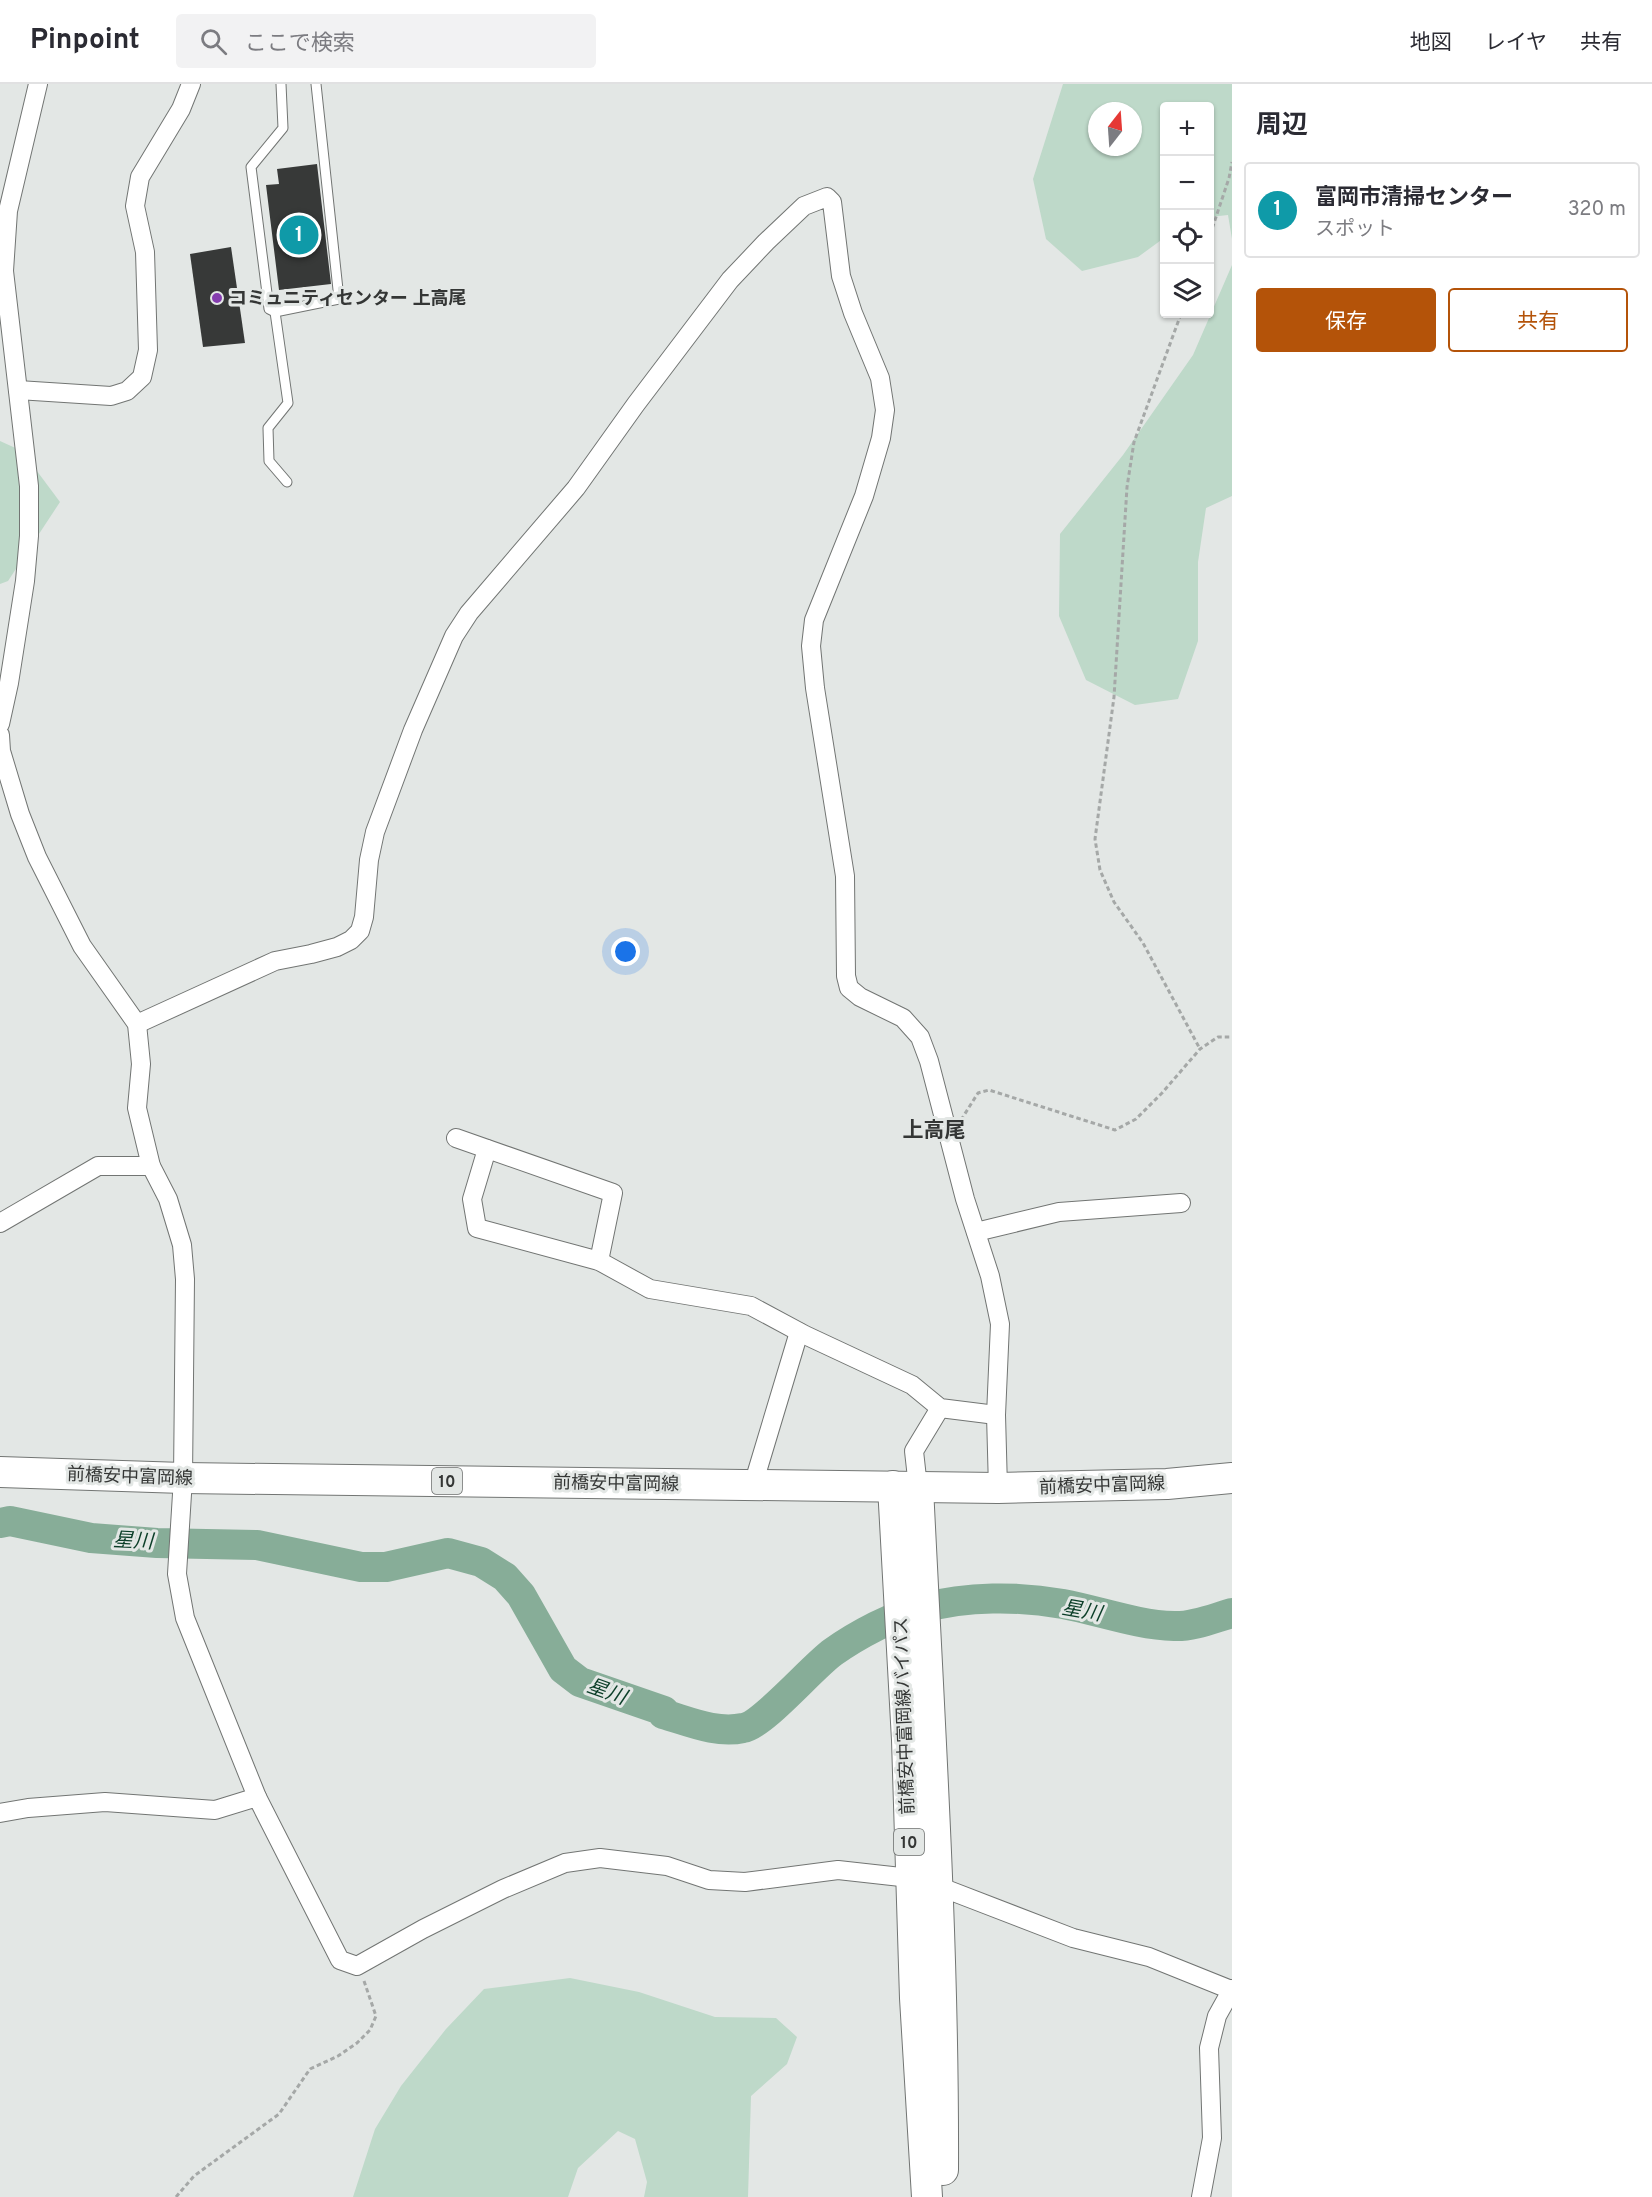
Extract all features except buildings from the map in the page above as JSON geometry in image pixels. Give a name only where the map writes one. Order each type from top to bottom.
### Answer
[{"type":"main road","name":"前橋安中富岡線","points":[[0,1472],[183,1478],[998,1488],[1167,1484],[1232,1478]]},
{"type":"main road","name":"前橋安中富岡線バイパス","points":[[905,1487],[907,1740],[924,1882],[943,2089],[943,2197]]},
{"type":"main road","name":"前橋安中富岡線バイパス","points":[[924,1882],[918,2064],[927,2197]]},
{"type":"street","points":[[0,724],[9,684],[25,581],[29,536],[29,486],[4,271],[8,211],[38,84]]},
{"type":"street","points":[[18,390],[111,396],[127,391],[142,377],[148,350],[145,252],[135,206],[140,177],[181,109],[191,84]]},
{"type":"street","points":[[136,1024],[275,961],[337,947],[351,940],[360,931],[375,832],[413,730],[454,636],[464,620],[576,488],[730,280],[804,206],[827,197],[832,201],[841,276],[853,313],[880,378],[885,410],[881,438],[864,496],[814,620],[811,646],[815,688],[845,876],[846,976],[849,988],[903,1018],[920,1037],[929,1062],[950,1143],[990,1276],[1000,1324],[996,1415],[998,1488]]},
{"type":"street","points":[[0,735],[1,751],[20,814],[37,857],[82,946],[136,1024],[141,1064],[137,1108],[151,1166],[168,1199],[182,1245],[185,1279],[183,1478],[177,1574],[186,1618],[257,1797],[340,1960],[357,1966],[423,1929],[503,1889],[565,1863],[590,1858],[667,1866],[709,1880],[745,1882],[838,1870],[924,1882],[1073,1938],[1149,1957],[1232,1989],[1217,2016],[1209,2048],[1212,2138],[1201,2197]]},
{"type":"street","points":[[456,1138],[614,1193],[599,1261]]},
{"type":"street","points":[[487,1149],[472,1199],[477,1228],[599,1261],[650,1289],[751,1306],[799,1332],[912,1385],[940,1408],[996,1415]]},
{"type":"street","points":[[0,1223],[98,1166],[151,1166]]},
{"type":"street","points":[[976,1232],[1059,1212],[1181,1203]]},
{"type":"street","points":[[753,1485],[799,1332]]},
{"type":"street","points":[[905,1487],[914,1451],[940,1408]]},
{"type":"street","points":[[0,1813],[105,1802],[215,1810],[257,1797]]},
{"type":"lane","points":[[281,84],[283,128],[251,167],[269,309],[275,312],[339,299],[316,84]]},
{"type":"lane","points":[[275,312],[288,403],[268,428],[269,460],[287,482]]},
{"type":"path","points":[[1214,221],[1229,178],[1232,162]]},
{"type":"path","points":[[1180,318],[1134,442],[1126,487],[1114,697],[1095,839],[1100,870],[1114,902],[1143,943],[1200,1049]]},
{"type":"path","points":[[950,1143],[978,1093],[989,1090],[1115,1130],[1136,1119],[1200,1049],[1218,1037],[1232,1037]]},
{"type":"path","points":[[176,2197],[194,2176],[279,2114],[310,2069],[339,2056],[370,2030],[376,2016],[372,1999],[357,1966]]},
{"type":"green space","points":[[1063,84],[1232,84],[1232,239],[1228,215],[1214,217],[1214,102],[1160,102],[1160,241],[1138,257],[1082,271],[1046,239],[1033,179]]},
{"type":"green space","points":[[1232,265],[1232,496],[1206,508],[1198,562],[1198,641],[1178,699],[1135,705],[1086,680],[1059,616],[1060,534],[1123,455],[1193,355],[1209,318],[1214,318],[1214,307]]},
{"type":"green space","points":[[0,441],[22,451],[60,502],[8,581],[0,584]]},
{"type":"green space","points":[[570,1978],[639,1992],[715,2017],[776,2018],[797,2037],[787,2064],[751,2096],[748,2197],[644,2197],[647,2182],[635,2139],[618,2131],[578,2168],[568,2197],[353,2197],[375,2129],[401,2086],[446,2029],[484,1989]]},
{"type":"waterway","name":"星川","points":[[0,1523],[10,1521],[91,1538],[157,1543],[257,1545],[361,1567],[386,1567],[448,1553],[481,1562],[505,1577],[521,1595],[563,1669],[580,1682],[664,1711],[663,1714],[702,1726],[723,1729],[743,1728],[763,1717],[824,1659],[853,1639],[900,1615],[940,1604],[993,1598],[1028,1600],[1063,1604],[1146,1623],[1174,1626],[1196,1624],[1232,1613]]},
{"type":"place","name":"富岡市清掃センター","points":[[299,235]]},
{"type":"place","name":"コミュニティセンター 上高尾","points":[[217,298]]},
{"type":"district","name":"上高尾","points":[[934,1130]]}]
